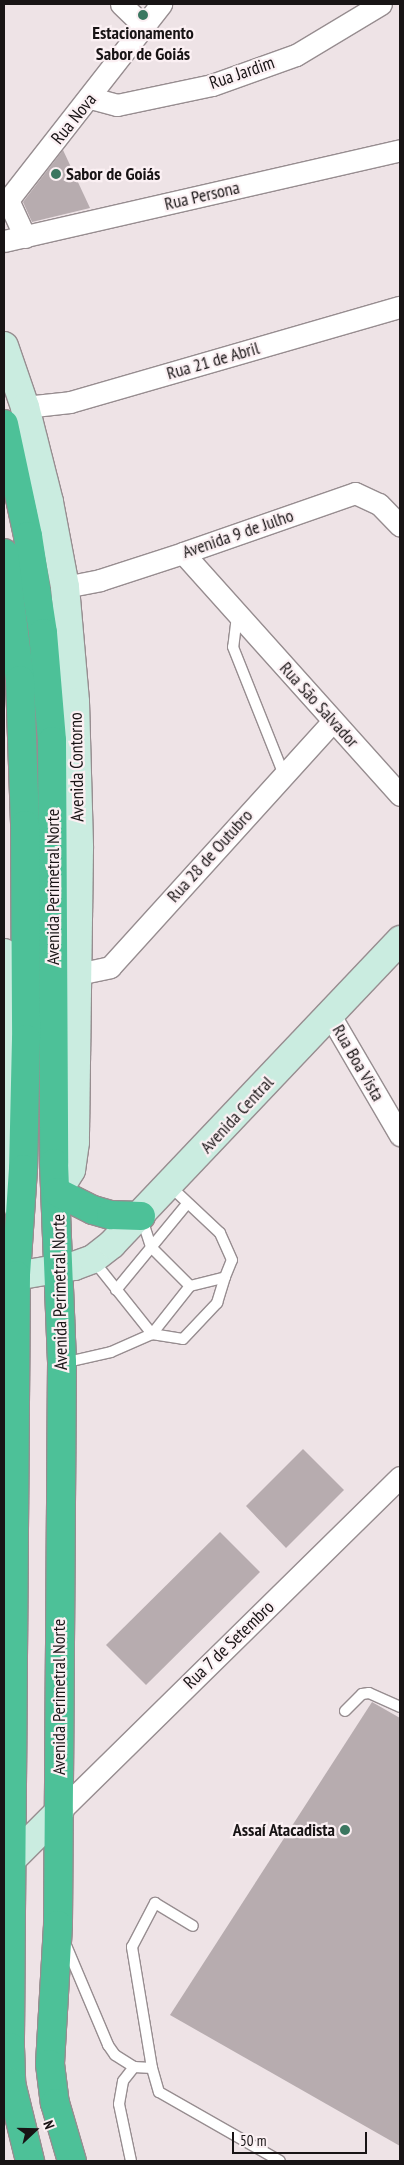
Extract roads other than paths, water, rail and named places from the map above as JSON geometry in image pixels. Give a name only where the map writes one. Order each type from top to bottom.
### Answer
[{"type":"highway","name":"Avenida Perimetral Norte","points":[[4,424],[31,552],[43,633],[52,740],[54,1163],[57,1192],[62,1363],[58,1925],[50,2064],[55,2103],[72,2161]]},
{"type":"highway","name":"Avenida Perimetral Norte","points":[[4,553],[20,680],[25,818],[26,1039],[24,1169],[10,1276],[8,1916],[11,2083],[30,2161]]},
{"type":"highway","points":[[57,1192],[93,1210],[111,1215],[141,1216]]},
{"type":"street","points":[[121,4],[144,26]]},
{"type":"street","name":"Rua Nova","points":[[25,237],[8,200],[91,98],[161,4]]},
{"type":"street","name":"Rua Jardim","points":[[91,98],[117,105],[212,85],[296,55],[381,4]]},
{"type":"street","name":"Rua Persona","points":[[4,242],[400,150]]},
{"type":"street","name":"Rua 21 de Abril","points":[[25,407],[70,402],[400,308]]},
{"type":"street","name":"Avenida Contorno","points":[[4,346],[25,407],[49,502],[65,587],[75,702],[78,974],[75,1142],[71,1170],[57,1192]]},
{"type":"street","name":"Avenida 9 de Julho","points":[[65,587],[100,580],[355,493],[379,504],[400,526]]},
{"type":"street","name":"Rua São Salvador","points":[[183,553],[400,795]]},
{"type":"street","name":"Rua 28 de Outubro","points":[[78,974],[110,967],[333,721]]},
{"type":"street","name":"Avenida Central","points":[[10,1276],[60,1271],[93,1259],[141,1216],[178,1195],[400,940]]},
{"type":"street","points":[[4,954],[6,1170],[19,1209]]},
{"type":"street","name":"Rua Boa Vista","points":[[331,1017],[400,1136]]},
{"type":"street","name":"Rua 7 de Setembro","points":[[59,1812],[400,1477]]},
{"type":"street","points":[[8,1863],[59,1812]]},
{"type":"lane","points":[[237,614],[233,647],[284,775]]},
{"type":"lane","points":[[93,1259],[116,1290],[152,1334],[183,1339],[217,1303],[232,1260],[220,1232],[178,1195],[152,1247],[116,1290]]},
{"type":"lane","points":[[141,1216],[152,1247],[190,1286]]},
{"type":"lane","points":[[62,1363],[111,1352],[152,1334],[190,1286],[225,1277]]},
{"type":"lane","points":[[345,1711],[362,1694],[369,1693],[400,1707]]},
{"type":"lane","points":[[193,1926],[155,1903],[132,1947],[152,2068],[159,2092],[280,2161]]},
{"type":"lane","points":[[58,1925],[108,2045],[115,2055],[134,2067],[152,2068]]},
{"type":"lane","points":[[131,2161],[119,2104],[123,2081],[134,2067]]},
{"type":"place","name":"Estacionamento Sabor de Goiás","points":[[143,15]]},
{"type":"place","name":"Sabor de Goiás","points":[[56,174]]},
{"type":"place","name":"Assaí Atacadista","points":[[345,1830]]}]
